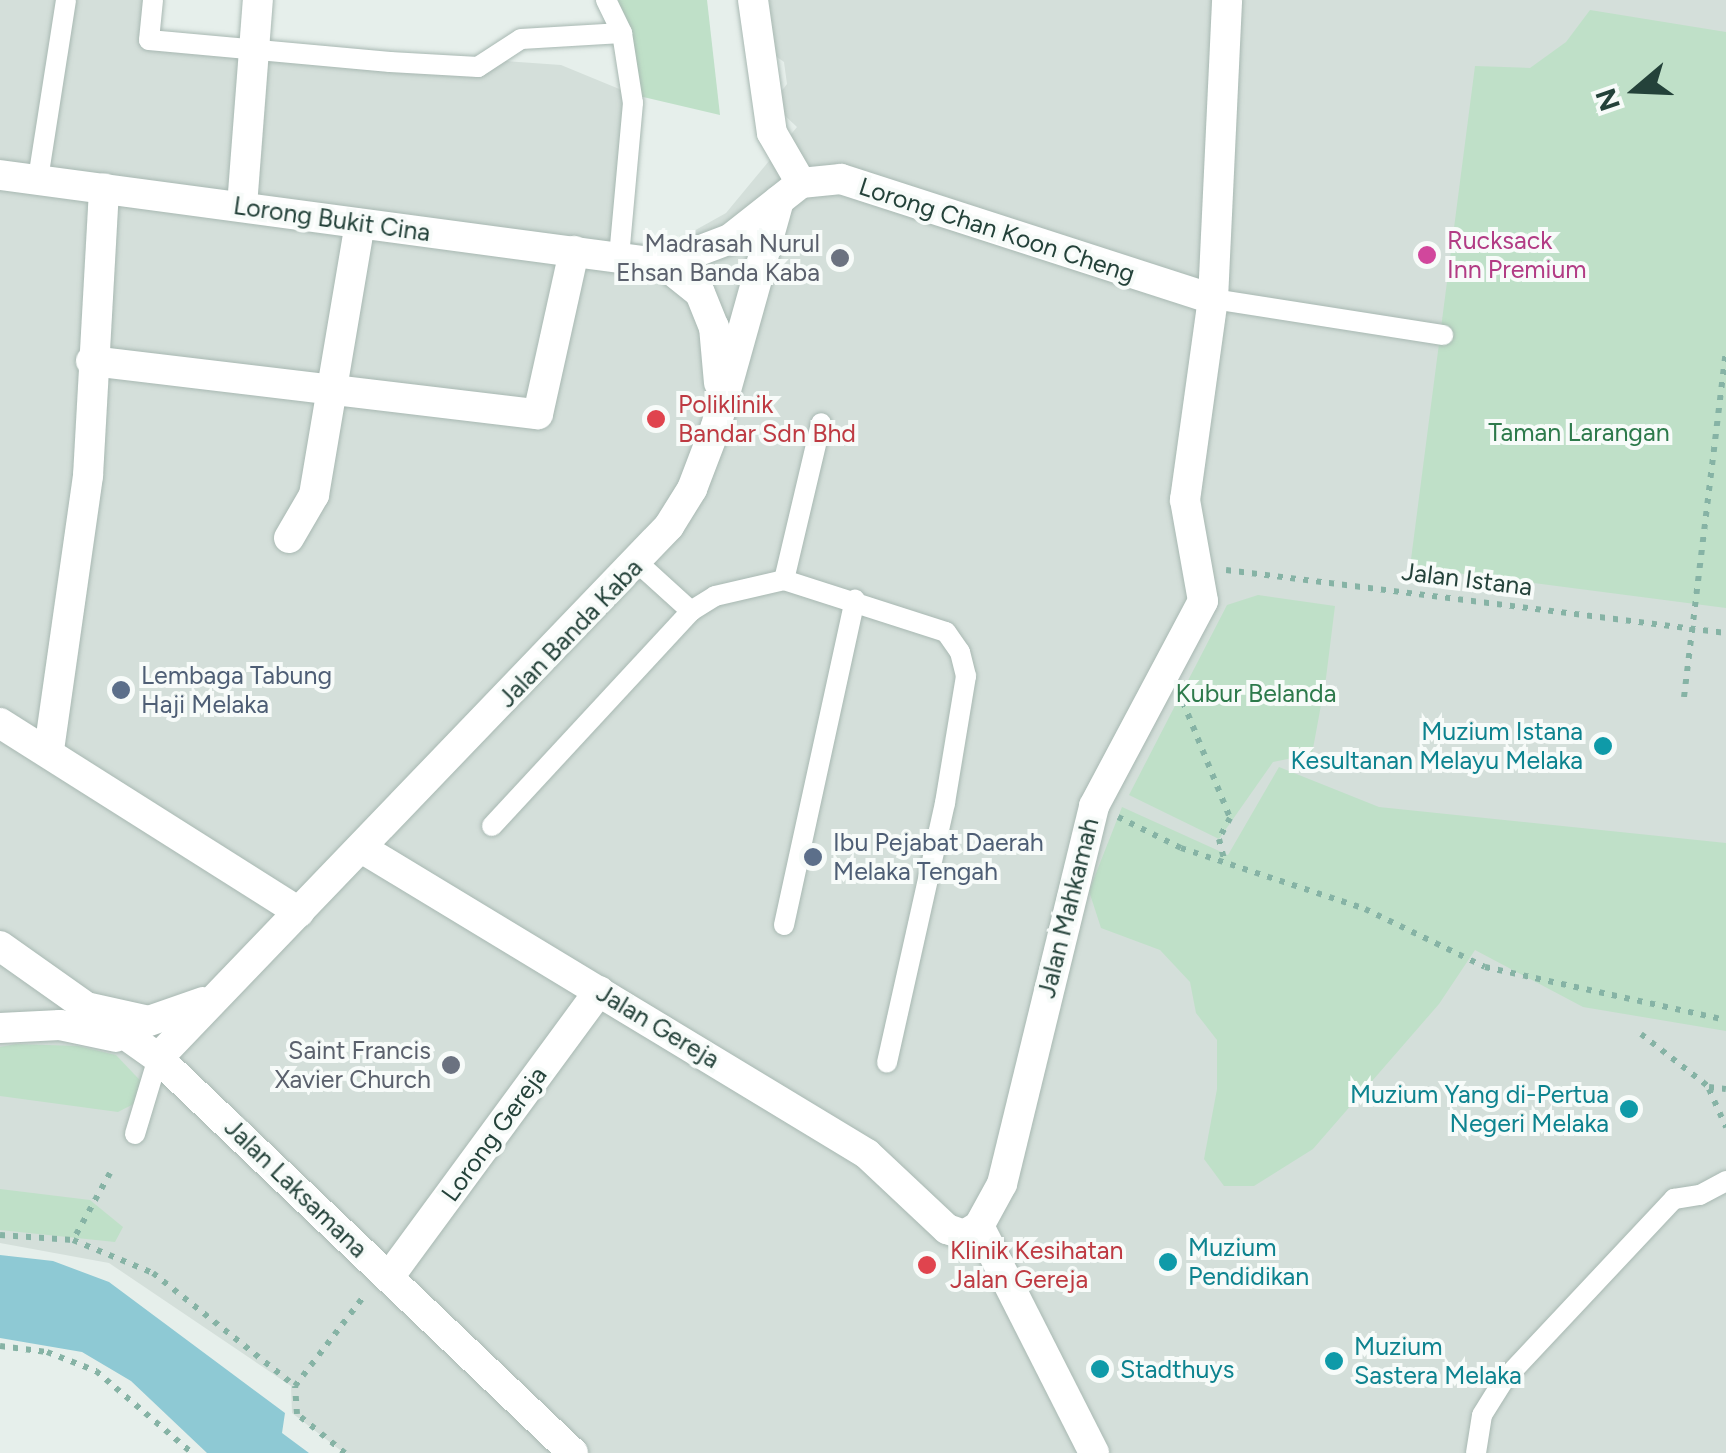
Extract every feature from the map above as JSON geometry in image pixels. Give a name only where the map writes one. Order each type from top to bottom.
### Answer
[{"type":"street","points":[[242,206],[258,0]]},
{"type":"street","points":[[754,0],[772,133],[792,188]]},
{"type":"street","name":"Jalan Mahkamah","points":[[979,1226],[1002,1184],[1094,806],[1203,601],[1202,568],[1184,500],[1213,299],[1227,0]]},
{"type":"street","name":"Lorong Bukit Cina","points":[[0,175],[664,264],[730,239],[792,188]]},
{"type":"street","name":"Lorong Chan Koon Cheng","points":[[792,188],[840,179],[1213,299]]},
{"type":"street","points":[[49,750],[88,476],[90,361],[104,188]]},
{"type":"street","name":"Jalan Banda Kaba","points":[[152,1052],[222,989],[363,849],[638,563],[692,489],[792,188]]},
{"type":"street","points":[[289,538],[314,494],[336,388],[360,224]]},
{"type":"street","points":[[90,361],[538,414],[574,251]]},
{"type":"street","points":[[664,264],[700,293],[714,326],[720,363],[716,426]]},
{"type":"street","points":[[0,723],[49,750],[298,912]]},
{"type":"street","name":"Jalan Gereja","points":[[363,849],[868,1154],[938,1223],[964,1234],[979,1226]]},
{"type":"street","name":"Jalan Laksamana","points":[[0,946],[152,1052],[573,1453]]},
{"type":"street","name":"Jalan Banda Kaba","points":[[74,1000],[102,1014],[149,1021],[195,1008],[222,989]]},
{"type":"street","name":"Lorong Gereja","points":[[386,1274],[599,990]]},
{"type":"street","points":[[0,1028],[60,1025],[152,1052]]},
{"type":"street","points":[[979,1226],[1094,1453]]},
{"type":"lane","points":[[38,178],[66,0]]},
{"type":"lane","points":[[153,0],[149,40],[478,67],[521,40],[622,33]]},
{"type":"lane","points":[[606,0],[622,33],[633,104],[619,258]]},
{"type":"lane","points":[[1213,299],[1443,335]]},
{"type":"lane","points":[[784,580],[821,423]]},
{"type":"lane","points":[[638,563],[691,611]]},
{"type":"lane","points":[[492,826],[691,611],[715,596],[784,580],[946,632],[966,676],[887,1062]]},
{"type":"lane","points":[[784,925],[855,600]]},
{"type":"lane","points":[[135,1134],[152,1052]]},
{"type":"lane","points":[[1476,1453],[1482,1415],[1503,1381],[1674,1198],[1700,1196],[1726,1181]]},
{"type":"path","points":[[1684,696],[1726,350]]},
{"type":"path","name":"Jalan Istana","points":[[1202,568],[1726,633]]},
{"type":"path","points":[[1160,684],[1180,695],[1230,818],[1218,838],[1225,863]]},
{"type":"path","points":[[1094,806],[1225,863],[1365,909],[1485,967],[1726,1020]]},
{"type":"path","points":[[1641,1034],[1708,1088],[1726,1127]]},
{"type":"path","points":[[1708,1088],[1726,1089]]},
{"type":"path","points":[[73,1240],[110,1172]]},
{"type":"path","points":[[0,1235],[73,1240],[152,1272],[295,1386]]},
{"type":"path","points":[[345,1453],[297,1414],[295,1386],[386,1274]]},
{"type":"path","points":[[0,1346],[47,1352],[96,1371],[192,1453]]},
{"type":"shaded area","points":[[0,0],[158,0],[155,36],[561,65],[629,93],[617,241],[667,246],[726,213],[797,127],[782,113],[777,97],[787,84],[784,62],[774,55],[769,0],[1726,0],[1726,1453],[344,1453],[292,1413],[291,1386],[109,1263],[0,1243]]},
{"type":"green space","points":[[618,0],[707,0],[720,115],[639,96]]},
{"type":"green space","name":"Taman Larangan","points":[[1590,10],[1726,32],[1726,608],[1410,567],[1475,66],[1530,68],[1566,42]]},
{"type":"green space","name":"Kubur Belanda","points":[[1258,595],[1335,606],[1326,678],[1312,754],[1273,762],[1219,839],[1129,795],[1227,605]]},
{"type":"green space","points":[[1279,767],[1379,807],[1726,843],[1726,1031],[1583,1007],[1475,950],[1439,1004],[1313,1149],[1254,1186],[1224,1186],[1204,1159],[1217,1089],[1217,1040],[1196,1013],[1190,982],[1160,950],[1101,928],[1089,891],[1122,807],[1228,855]]},
{"type":"green space","points":[[78,1046],[116,1055],[153,1094],[118,1112],[0,1096],[0,1047]]},
{"type":"green space","points":[[0,1189],[90,1200],[123,1227],[115,1242],[0,1230]]},
{"type":"water","points":[[0,1255],[53,1261],[109,1282],[285,1413],[282,1433],[309,1453],[207,1453],[131,1381],[82,1352],[0,1338]]},
{"type":"place","name":"Rucksack Inn Premium","points":[[1427,255]]},
{"type":"place","name":"Madrasah Nurul Ehsan Banda Kaba","points":[[840,258]]},
{"type":"place","name":"Poliklinik Bandar Sdn Bhd","points":[[656,419]]},
{"type":"place","name":"Lembaga Tabung Haji Melaka","points":[[121,690]]},
{"type":"place","name":"Muzium Istana Kesultanan Melayu Melaka","points":[[1603,746]]},
{"type":"place","name":"Ibu Pejabat Daerah Melaka Tengah","points":[[813,857]]},
{"type":"place","name":"Saint Francis Xavier Church","points":[[451,1065]]},
{"type":"place","name":"Muzium Yang di-Pertua Negeri Melaka","points":[[1629,1109]]},
{"type":"place","name":"Muzium Pendidikan","points":[[1168,1262]]},
{"type":"place","name":"Klinik Kesihatan Jalan Gereja","points":[[927,1265]]},
{"type":"place","name":"Muzium Sastera Melaka","points":[[1334,1361]]},
{"type":"place","name":"Stadthuys","points":[[1100,1369]]}]
